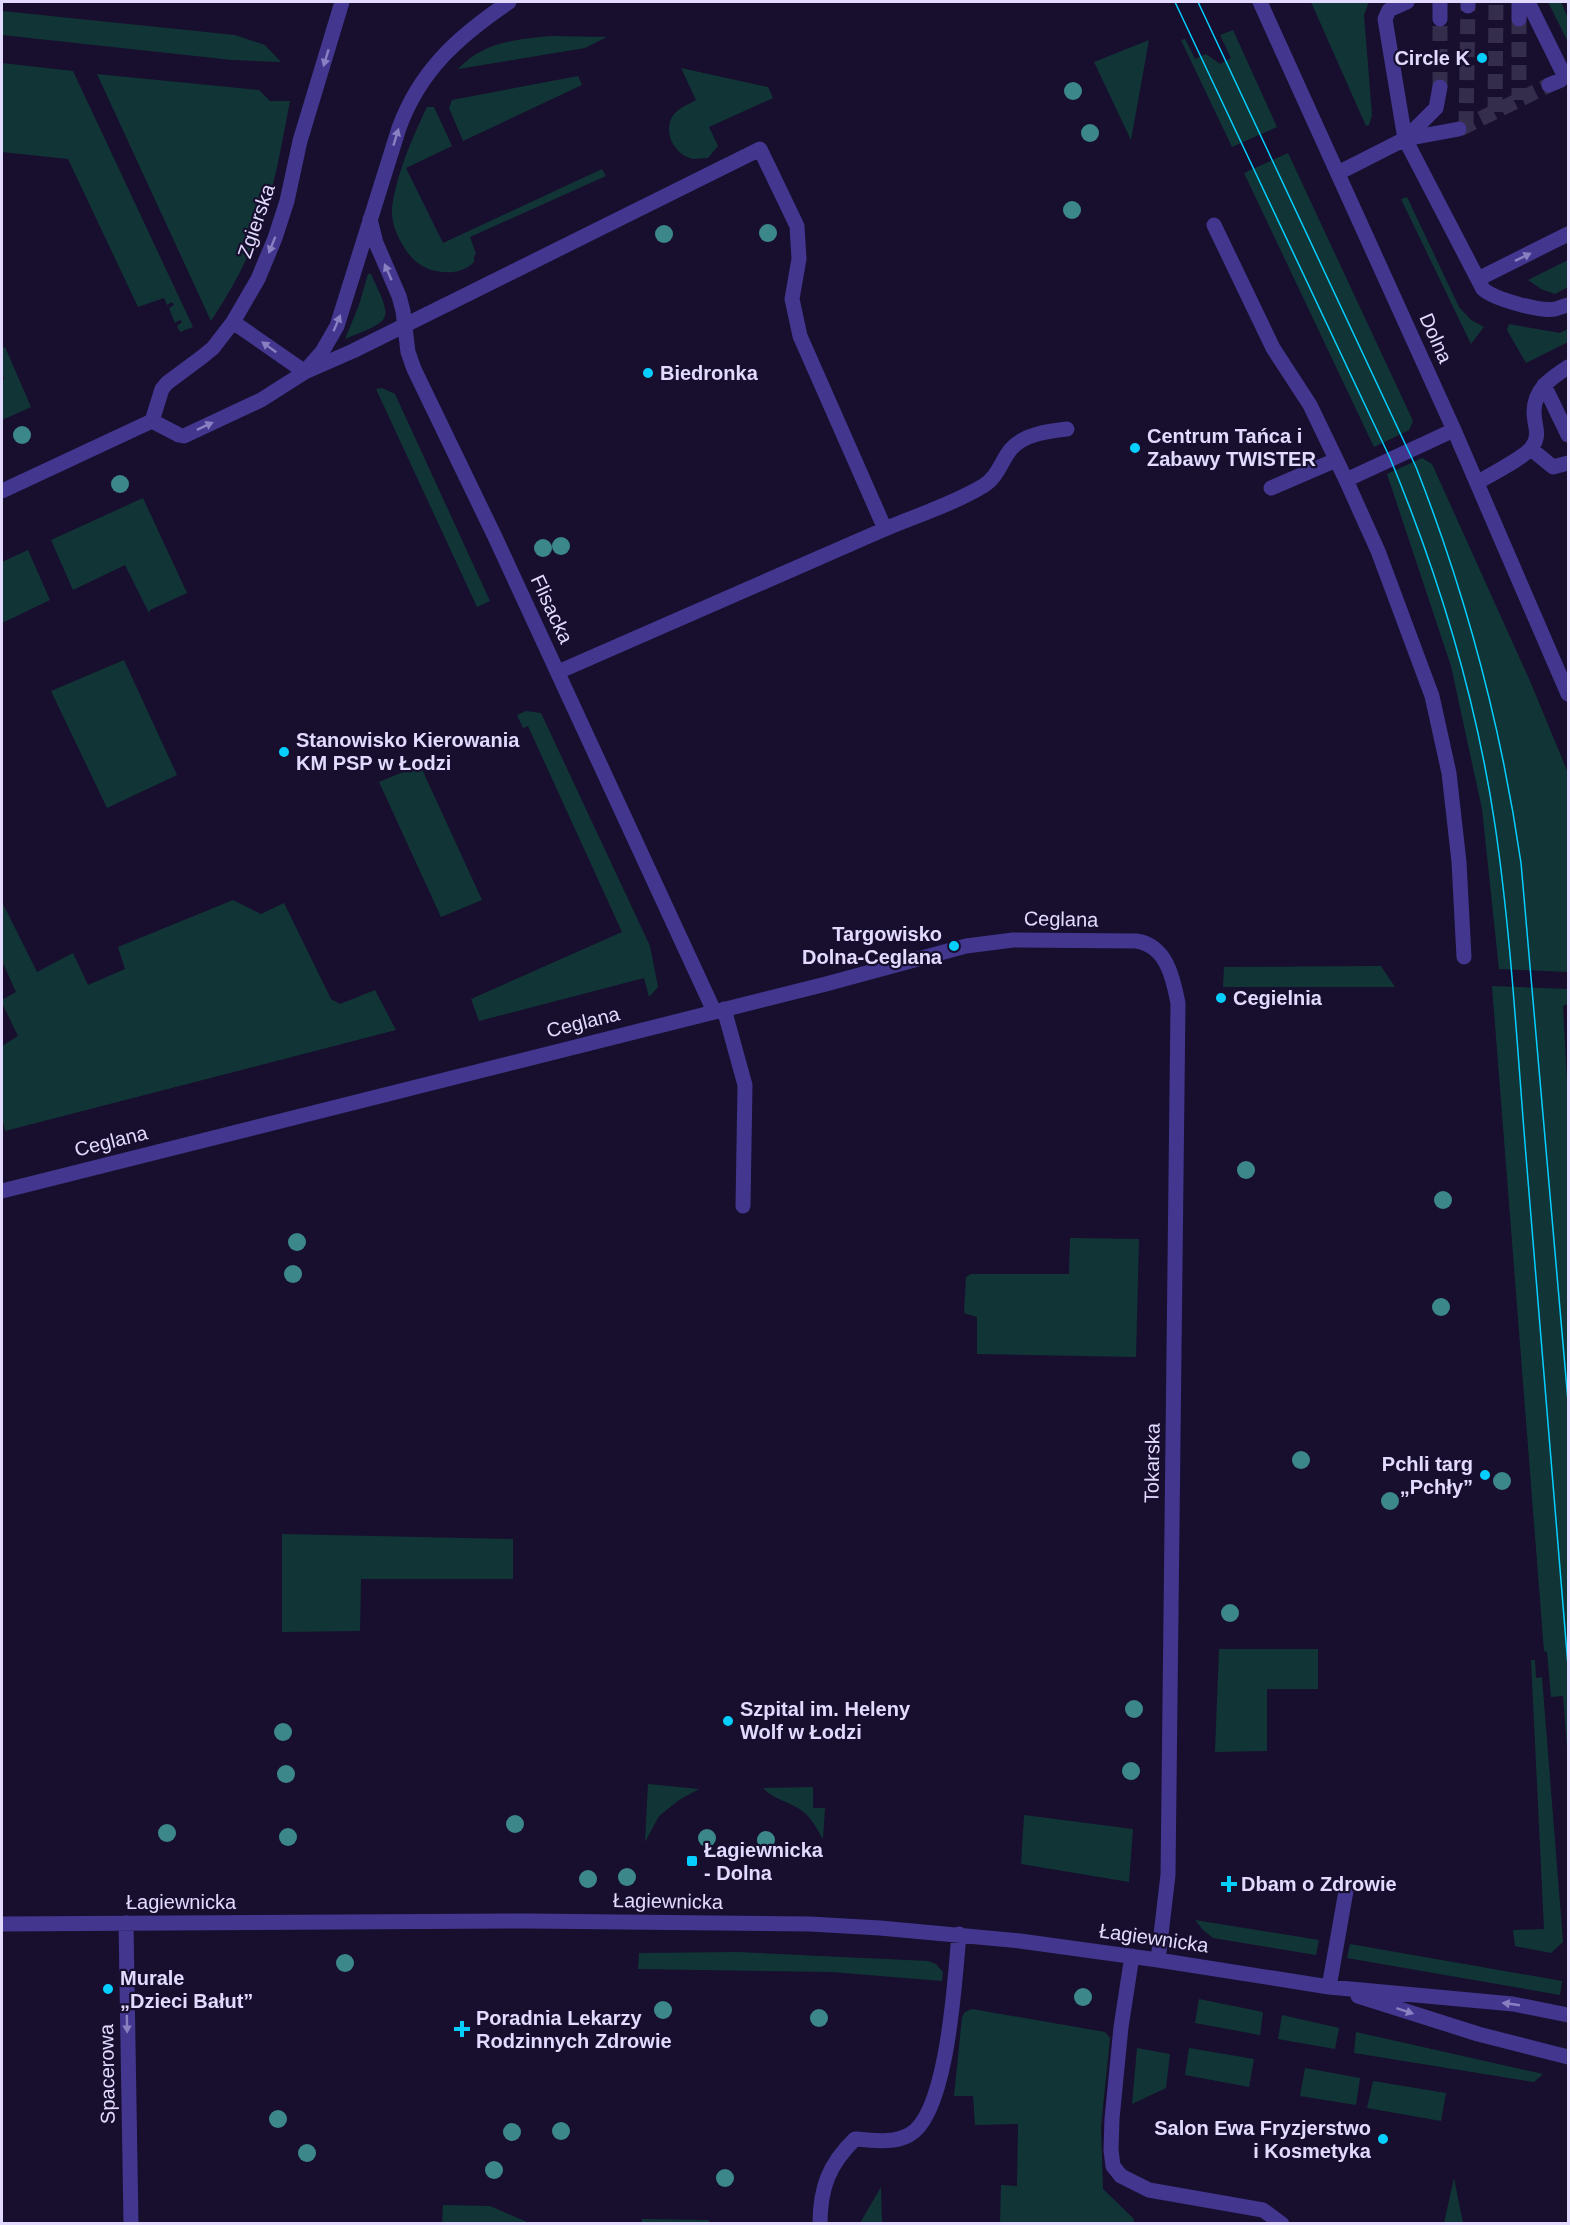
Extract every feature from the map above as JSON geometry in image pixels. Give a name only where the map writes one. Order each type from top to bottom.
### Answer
[{"type":"street","name":"Zgierska","points":[[152,421],[162,389],[202,357],[233,322],[258,279],[287,201],[300,141],[342,2]]},
{"type":"street","points":[[305,372],[322,352],[337,326],[406,107],[418,87],[447,52],[509,2]]},
{"type":"street","name":"Dolna","points":[[1260,2],[1478,482],[1569,694]]},
{"type":"street","points":[[1407,2],[1389,10],[1384,19],[1405,139],[1478,279],[1490,295],[1504,301],[1553,310],[1569,305]]},
{"type":"street","points":[[1440,2],[1440,19]]},
{"type":"street","points":[[1519,2],[1519,19]]},
{"type":"street","points":[[1528,2],[1566,78],[1549,85]]},
{"type":"street","points":[[1405,139],[1437,108],[1440,87]]},
{"type":"street","points":[[1338,173],[1405,139],[1460,129]]},
{"type":"street","points":[[2,491],[152,421],[184,436],[261,400],[305,372],[405,326],[760,149],[797,226],[799,259],[792,299],[800,336],[885,529]]},
{"type":"street","name":"Flisacka","points":[[370,219],[376,243],[399,296],[408,352],[414,369],[719,1010],[745,1085],[743,1206]]},
{"type":"street","points":[[1214,225],[1273,348],[1310,405],[1346,480],[1378,551],[1432,696],[1449,773],[1459,862],[1464,957]]},
{"type":"street","points":[[1478,279],[1569,234]]},
{"type":"street","points":[[233,322],[305,372]]},
{"type":"street","points":[[1478,482],[1531,449],[1538,436],[1534,411],[1538,391],[1552,377],[1569,367]]},
{"type":"street","points":[[1544,385],[1569,435]]},
{"type":"street","points":[[558,672],[960,497],[986,484],[998,472],[1011,449],[1022,441],[1047,431],[1067,429]]},
{"type":"street","points":[[1346,480],[1454,430]]},
{"type":"street","points":[[1531,449],[1553,467],[1569,463]]},
{"type":"street","points":[[1271,488],[1336,460]]},
{"type":"street","name":"Ceglana","points":[[2,1191],[826,984],[966,946],[1012,940],[1146,943],[1160,952],[1167,967]]},
{"type":"street","name":"Tokarska","points":[[1158,1960],[1168,1875],[1177,1156],[1178,1003],[1174,982],[1167,967]]},
{"type":"street","points":[[1329,1987],[1346,1891]]},
{"type":"street","name":"Łagiewnicka","points":[[2,1924],[660,1921],[810,1924],[959,1934],[1132,1956],[1329,1987],[1513,2004],[1569,2015]]},
{"type":"street","name":"Spacerowa","points":[[126,1923],[131,2223]]},
{"type":"street","points":[[820,2223],[821,2199],[826,2180],[834,2161],[855,2139],[893,2141],[911,2135],[928,2115],[940,2081],[953,1996],[959,1934]]},
{"type":"street","points":[[1132,1956],[1121,2027],[1112,2119],[1113,2166],[1121,2176],[1149,2190],[1263,2210],[1282,2223]]},
{"type":"street","name":"Łagiewnicka","points":[[1329,1987],[1478,2034],[1569,2057]]},
{"type":"green space","points":[[1311,2],[1369,2],[1364,15],[1372,115],[1369,125],[1366,126]]},
{"type":"green space","points":[[1548,2],[1561,2],[1568,18],[1568,42]]},
{"type":"green space","points":[[2,11],[235,35],[265,45],[281,62],[232,60],[2,35]]},
{"type":"green space","points":[[1233,30],[1277,127],[1232,147],[1181,40],[1185,39],[1195,59],[1206,54],[1220,64],[1231,58],[1220,35]]},
{"type":"green space","points":[[551,36],[607,37],[585,48],[458,69],[489,47]]},
{"type":"green space","points":[[1149,40],[1131,140],[1094,62]]},
{"type":"green space","points":[[2,63],[73,71],[193,327],[180,332],[177,326],[182,322],[180,320],[175,323],[169,308],[174,305],[172,302],[167,305],[164,298],[138,307],[68,159],[2,152]]},
{"type":"green space","points":[[681,68],[768,87],[773,98],[709,127],[718,146],[708,158],[693,159],[675,147],[669,133],[671,119],[675,113],[696,100]]},
{"type":"green space","points":[[97,74],[259,90],[270,101],[290,101],[277,169],[256,238],[243,267],[211,321]]},
{"type":"green space","points":[[578,76],[582,85],[463,141],[449,108],[452,100]]},
{"type":"green space","points":[[427,107],[434,107],[452,146],[406,168],[443,243],[602,169],[606,176],[470,237],[476,254],[474,262],[466,268],[451,272],[431,270],[413,259],[407,251],[396,233],[392,213],[401,169]]},
{"type":"green space","points":[[1288,153],[1413,421],[1409,430],[1374,447],[1244,173]]},
{"type":"green space","points":[[1407,197],[1459,307],[1471,320],[1484,327],[1471,344],[1401,199]]},
{"type":"green space","points":[[1568,260],[1568,287],[1555,294],[1541,289],[1528,280]]},
{"type":"green space","points":[[368,274],[371,274],[383,302],[385,317],[373,327],[345,339],[359,305]]},
{"type":"green space","points":[[1509,324],[1560,333],[1568,329],[1568,342],[1526,363],[1507,330]]},
{"type":"green space","points":[[5,347],[31,407],[2,420],[2,381],[4,379],[2,348]]},
{"type":"green space","points":[[382,388],[395,394],[490,601],[477,607],[376,389]]},
{"type":"green space","points":[[1422,458],[1432,464],[1530,681],[1568,773],[1568,972],[1499,969],[1482,809],[1451,666],[1387,474]]},
{"type":"green space","points":[[143,498],[187,593],[150,610],[149,613],[125,565],[73,590],[51,540]]},
{"type":"green space","points":[[28,550],[50,600],[2,623],[2,562]]},
{"type":"green space","points":[[124,660],[177,775],[107,808],[51,691]]},
{"type":"green space","points":[[526,711],[541,713],[650,946],[658,987],[649,997],[644,978],[479,1021],[471,999],[622,932],[528,726],[523,728],[517,715]]},
{"type":"green space","points":[[420,765],[482,900],[441,917],[379,782]]},
{"type":"green space","points":[[233,900],[261,914],[284,903],[331,999],[340,1004],[375,990],[396,1030],[5,1131],[2,1117],[2,1046],[18,1036],[2,1003],[2,1000],[16,992],[2,961],[2,902],[37,972],[73,953],[88,985],[125,969],[118,947]]},
{"type":"green space","points":[[1381,966],[1395,987],[1223,987],[1224,967]]},
{"type":"green space","points":[[1492,986],[1568,989],[1568,1004],[1563,1006],[1568,1099],[1568,1760],[1563,1696],[1551,1697],[1547,1652],[1544,1651]]},
{"type":"green space","points":[[1070,1238],[1139,1239],[1136,1357],[977,1354],[977,1317],[964,1313],[966,1277],[971,1274],[1069,1274]]},
{"type":"green space","points":[[282,1534],[513,1539],[513,1579],[361,1579],[360,1631],[282,1632]]},
{"type":"green space","points":[[1219,1649],[1318,1649],[1318,1689],[1267,1689],[1267,1751],[1215,1752]]},
{"type":"green space","points":[[1531,1660],[1535,1660],[1536,1678],[1542,1677],[1563,1942],[1551,1953],[1515,1946],[1513,1930],[1544,1929]]},
{"type":"green space","points":[[648,1784],[699,1789],[679,1800],[659,1816],[645,1842]]},
{"type":"green space","points":[[813,1787],[813,1808],[825,1808],[823,1839],[807,1815],[763,1788]]},
{"type":"green space","points":[[1024,1815],[1133,1829],[1129,1882],[1021,1864]]},
{"type":"green space","points":[[1195,1920],[1319,1940],[1316,1955],[1213,1938]]},
{"type":"green space","points":[[1350,1944],[1562,1981],[1560,1995],[1347,1958]]},
{"type":"green space","points":[[738,1952],[928,1961],[936,1964],[943,1972],[942,1981],[831,1972],[638,1969],[639,1953]]},
{"type":"green space","points":[[1199,1999],[1263,2012],[1260,2035],[1195,2023]]},
{"type":"green space","points":[[972,2009],[1105,2032],[1110,2038],[1101,2127],[1103,2189],[1134,2219],[1133,2223],[1000,2223],[1001,2185],[1017,2186],[1018,2124],[975,2125],[973,2096],[954,2096],[962,2017],[965,2012]]},
{"type":"green space","points":[[1282,2015],[1339,2028],[1335,2049],[1278,2039]]},
{"type":"green space","points":[[1356,2032],[1543,2074],[1534,2082],[1354,2053]]},
{"type":"green space","points":[[1137,2048],[1170,2054],[1166,2088],[1132,2104]]},
{"type":"green space","points":[[1189,2048],[1254,2059],[1249,2087],[1185,2075]]},
{"type":"green space","points":[[1305,2068],[1360,2078],[1356,2105],[1300,2096]]},
{"type":"green space","points":[[1373,2081],[1446,2093],[1441,2121],[1367,2108]]},
{"type":"green space","points":[[1454,2178],[1463,2223],[1444,2223]]},
{"type":"green space","points":[[881,2187],[882,2223],[860,2223]]},
{"type":"green space","points":[[443,2205],[490,2206],[527,2222],[442,2223]]},
{"type":"green space","points":[[642,2219],[709,2220],[709,2223],[642,2223]]},
{"type":"tunnel","points":[[1495,112],[1496,2]]},
{"type":"tunnel","points":[[1466,126],[1468,6]]},
{"type":"tunnel","points":[[1440,19],[1440,87]]},
{"type":"tunnel","points":[[1519,19],[1519,100]]},
{"type":"tunnel","points":[[1460,129],[1549,85]]},
{"type":"tram line","points":[[1175,2],[1390,458],[1440,592],[1466,684],[1487,778],[1501,866],[1568,1666]]},
{"type":"tram line","points":[[1198,2],[1416,467],[1451,564],[1480,662],[1503,761],[1521,863],[1568,1401]]},
{"type":"place","name":"Circle K","points":[[1482,58]]},
{"type":"place","name":"Biedronka","points":[[648,373]]},
{"type":"place","name":"Centrum Tańca i Zabawy TWISTER","points":[[1135,448]]},
{"type":"place","name":"Stanowisko Kierowania KM PSP w Łodzi","points":[[284,752]]},
{"type":"place","name":"Targowisko Dolna-Ceglana","points":[[954,946]]},
{"type":"place","name":"Cegielnia","points":[[1221,998]]},
{"type":"place","name":"Pchli targ „Pchły”","points":[[1485,1475]]},
{"type":"place","name":"Szpital im. Heleny Wolf w Łodzi","points":[[728,1721]]},
{"type":"place","name":"Łagiewnicka - Dolna","points":[[692,1861]]},
{"type":"place","name":"Dbam o Zdrowie","points":[[1229,1884]]},
{"type":"place","name":"Murale „Dzieci Bałut”","points":[[108,1989]]},
{"type":"place","name":"Poradnia Lekarzy Rodzinnych Zdrowie","points":[[462,2029]]},
{"type":"place","name":"Salon Ewa Fryzjerstwo i Kosmetyka","points":[[1383,2139]]}]
